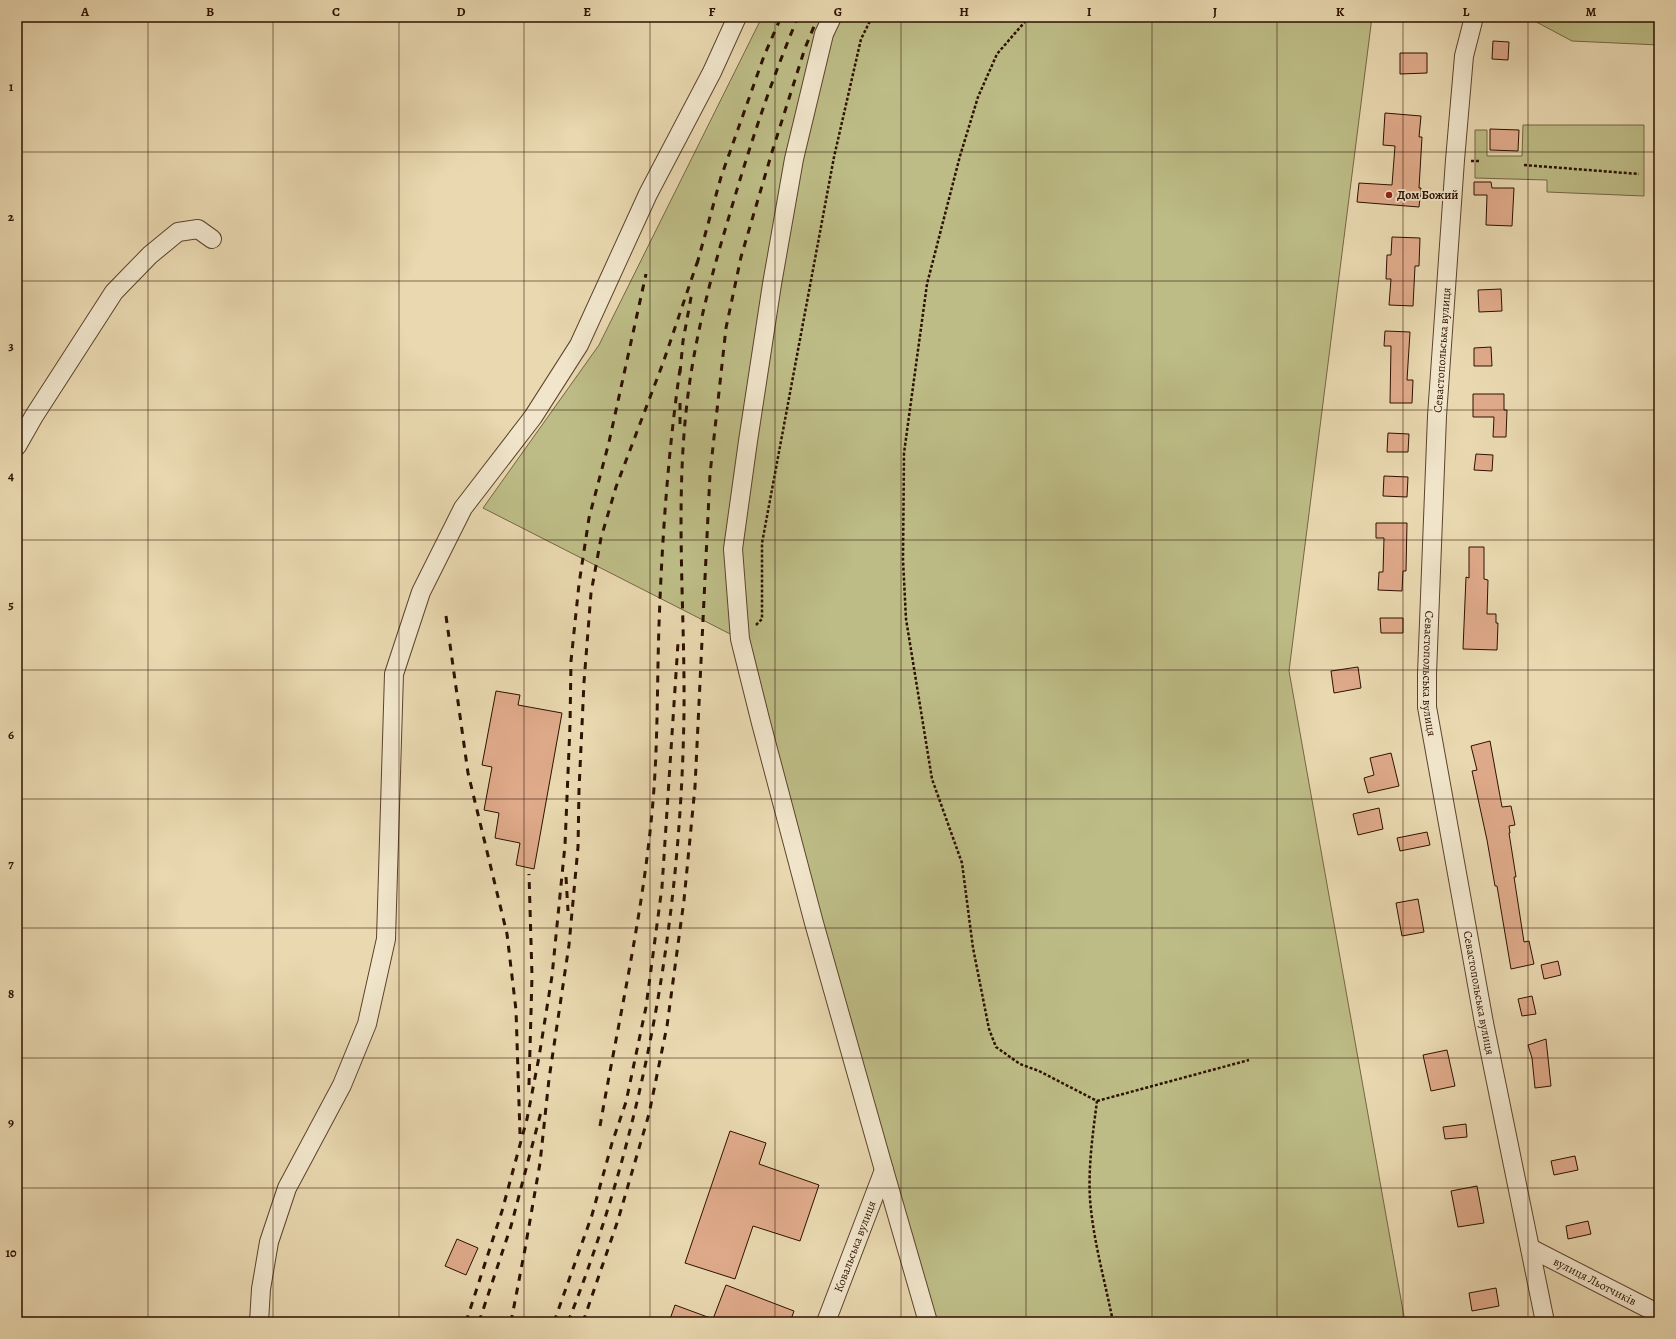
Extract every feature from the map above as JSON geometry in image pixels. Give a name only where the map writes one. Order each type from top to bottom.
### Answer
[{"type":"street","points":[[259,1322],[261,1289],[269,1242],[287,1188],[342,1085],[367,1024],[386,939],[394,674],[421,592],[463,508],[533,416],[579,345],[648,194],[712,72],[736,17]]},
{"type":"street","points":[[832,17],[824,34],[794,158],[772,284],[733,549],[740,639],[812,915],[928,1322]]},
{"type":"street","name":"Севастопольська вулиця","points":[[1474,17],[1464,64],[1455,160],[1437,416],[1426,674],[1427,707],[1484,1023],[1545,1322]]},
{"type":"street","points":[[17,446],[34,416],[114,292],[150,255],[178,232],[198,229],[212,239]]},
{"type":"street","name":"Ковальська вулиця","points":[[826,1322],[884,1170]]},
{"type":"street","name":"вулиця Льотчиків","points":[[1530,1248],[1659,1314]]},
{"type":"path","points":[[740,639],[762,619],[762,543],[834,157],[861,39],[872,17]]},
{"type":"path","points":[[1029,17],[997,54],[978,96],[960,156],[927,284],[904,453],[903,560],[906,611],[932,779],[962,863],[973,948],[989,1029],[996,1047],[1020,1064],[1039,1071],[1096,1101],[1248,1060]]},
{"type":"path","points":[[1524,165],[1639,174]]},
{"type":"path","points":[[1096,1101],[1092,1140],[1090,1197],[1094,1235],[1113,1322]]},
{"type":"shaded area","points":[[762,17],[1372,17],[1289,671],[1405,1322],[928,1322],[740,639],[483,508],[599,345]]},
{"type":"shaded area","points":[[1527,17],[1659,17],[1659,45],[1572,41]]},
{"type":"shaded area","points":[[1523,125],[1644,125],[1644,196],[1547,192],[1547,180],[1475,178],[1475,130],[1487,130],[1487,156],[1522,156]]},
{"type":"building","points":[[1493,41],[1509,42],[1508,60],[1492,59]]},
{"type":"building","points":[[1400,53],[1427,53],[1427,73],[1400,74]]},
{"type":"building","points":[[1385,113],[1421,116],[1419,137],[1422,137],[1419,188],[1421,188],[1419,207],[1357,202],[1359,183],[1392,185],[1395,146],[1383,145]]},
{"type":"building","points":[[1490,129],[1519,130],[1518,151],[1490,150]]},
{"type":"building","points":[[1474,182],[1491,182],[1492,188],[1514,188],[1512,226],[1486,225],[1487,195],[1474,195]]},
{"type":"building","points":[[1392,237],[1420,238],[1419,266],[1415,266],[1413,306],[1389,305],[1391,279],[1386,279],[1387,255],[1391,255]]},
{"type":"building","points":[[1501,289],[1502,311],[1479,312],[1478,290]]},
{"type":"building","points":[[1385,331],[1410,332],[1407,380],[1413,380],[1412,403],[1390,403],[1391,346],[1384,346]]},
{"type":"building","points":[[1491,347],[1492,366],[1474,366],[1474,348]]},
{"type":"building","points":[[1473,394],[1504,394],[1504,410],[1507,410],[1506,437],[1493,437],[1494,417],[1473,417]]},
{"type":"building","points":[[1388,433],[1409,434],[1408,452],[1387,452]]},
{"type":"building","points":[[1476,454],[1493,455],[1492,471],[1474,470]]},
{"type":"building","points":[[1384,476],[1408,477],[1407,497],[1383,496]]},
{"type":"building","points":[[1376,523],[1407,523],[1406,571],[1403,571],[1402,591],[1378,590],[1379,572],[1383,572],[1384,538],[1376,538]]},
{"type":"building","points":[[1469,547],[1484,547],[1484,579],[1488,580],[1487,614],[1496,614],[1496,623],[1498,623],[1497,650],[1463,649],[1466,577],[1469,578]]},
{"type":"building","points":[[1380,618],[1403,618],[1403,633],[1381,633]]},
{"type":"building","points":[[1358,667],[1361,688],[1334,693],[1331,671]]},
{"type":"building","points":[[496,691],[520,695],[518,705],[562,713],[534,869],[516,865],[520,843],[495,838],[499,813],[484,810],[492,767],[482,765]]},
{"type":"building","points":[[1490,741],[1502,807],[1511,806],[1515,825],[1509,826],[1516,877],[1514,877],[1524,942],[1529,941],[1534,964],[1511,969],[1497,886],[1495,886],[1472,771],[1477,770],[1471,746]]},
{"type":"building","points":[[1391,753],[1399,786],[1368,793],[1364,778],[1374,775],[1370,758]]},
{"type":"building","points":[[1379,808],[1383,829],[1358,835],[1353,814]]},
{"type":"building","points":[[1427,832],[1430,845],[1400,851],[1397,838]]},
{"type":"building","points":[[1418,899],[1424,932],[1402,936],[1396,903]]},
{"type":"building","points":[[1558,961],[1561,975],[1544,979],[1541,965]]},
{"type":"building","points":[[1532,996],[1536,1014],[1522,1016],[1518,999]]},
{"type":"building","points":[[1546,1039],[1551,1086],[1535,1088],[1532,1058],[1528,1045]]},
{"type":"building","points":[[1447,1050],[1455,1086],[1431,1091],[1423,1055]]},
{"type":"building","points":[[1466,1124],[1467,1137],[1445,1139],[1443,1127]]},
{"type":"building","points":[[730,1131],[766,1143],[759,1164],[819,1185],[800,1241],[753,1226],[735,1279],[685,1263]]},
{"type":"building","points":[[1575,1156],[1578,1170],[1554,1175],[1551,1161]]},
{"type":"building","points":[[1477,1186],[1484,1223],[1458,1227],[1451,1191]]},
{"type":"building","points":[[1588,1221],[1591,1234],[1568,1239],[1566,1226]]},
{"type":"building","points":[[457,1239],[478,1248],[466,1275],[445,1266]]},
{"type":"building","points":[[726,1285],[794,1311],[790,1322],[669,1322],[675,1305],[713,1319]]},
{"type":"building","points":[[1496,1288],[1499,1306],[1472,1311],[1469,1293]]},
{"type":"railway","points":[[697,264],[721,177],[764,56],[781,17]]},
{"type":"railway","points":[[568,1322],[595,1249],[618,1174],[638,1099],[654,1022],[666,945],[675,868],[681,790],[684,712],[681,558],[683,442],[690,380],[698,334],[721,243],[743,168],[769,92],[798,17]]},
{"type":"railway","points":[[583,1322],[618,1220],[649,1114],[667,1026],[684,900],[695,787],[710,474],[726,328],[741,257],[772,152],[805,48],[818,17]]},
{"type":"railway","points":[[511,1322],[540,1163],[549,1079],[569,945],[578,847],[584,682],[591,593],[601,538],[616,487],[663,363],[698,260]]},
{"type":"railway","points":[[466,1322],[502,1211],[527,1119],[539,1057],[552,976],[565,845],[571,661],[579,584],[589,518],[609,442],[646,274]]},
{"type":"railway","points":[[680,373],[683,341],[692,292]]},
{"type":"railway","points":[[600,1126],[644,883],[649,842],[656,757],[659,625],[664,528],[672,432],[680,369]]},
{"type":"railway","points":[[680,403],[680,431]]},
{"type":"railway","points":[[446,616],[468,773],[507,934],[516,1010],[520,1134]]},
{"type":"railway","points":[[554,1322],[592,1215],[612,1143],[626,1102],[646,1007],[662,887],[678,643]]},
{"type":"railway","points":[[529,874],[532,976],[529,1085]]},
{"type":"railway","points":[[566,877],[568,911]]},
{"type":"railway","points":[[479,1322],[511,1226],[541,1112]]},
{"type":"place","name":"Дом Божий","points":[[1389,195]]}]
